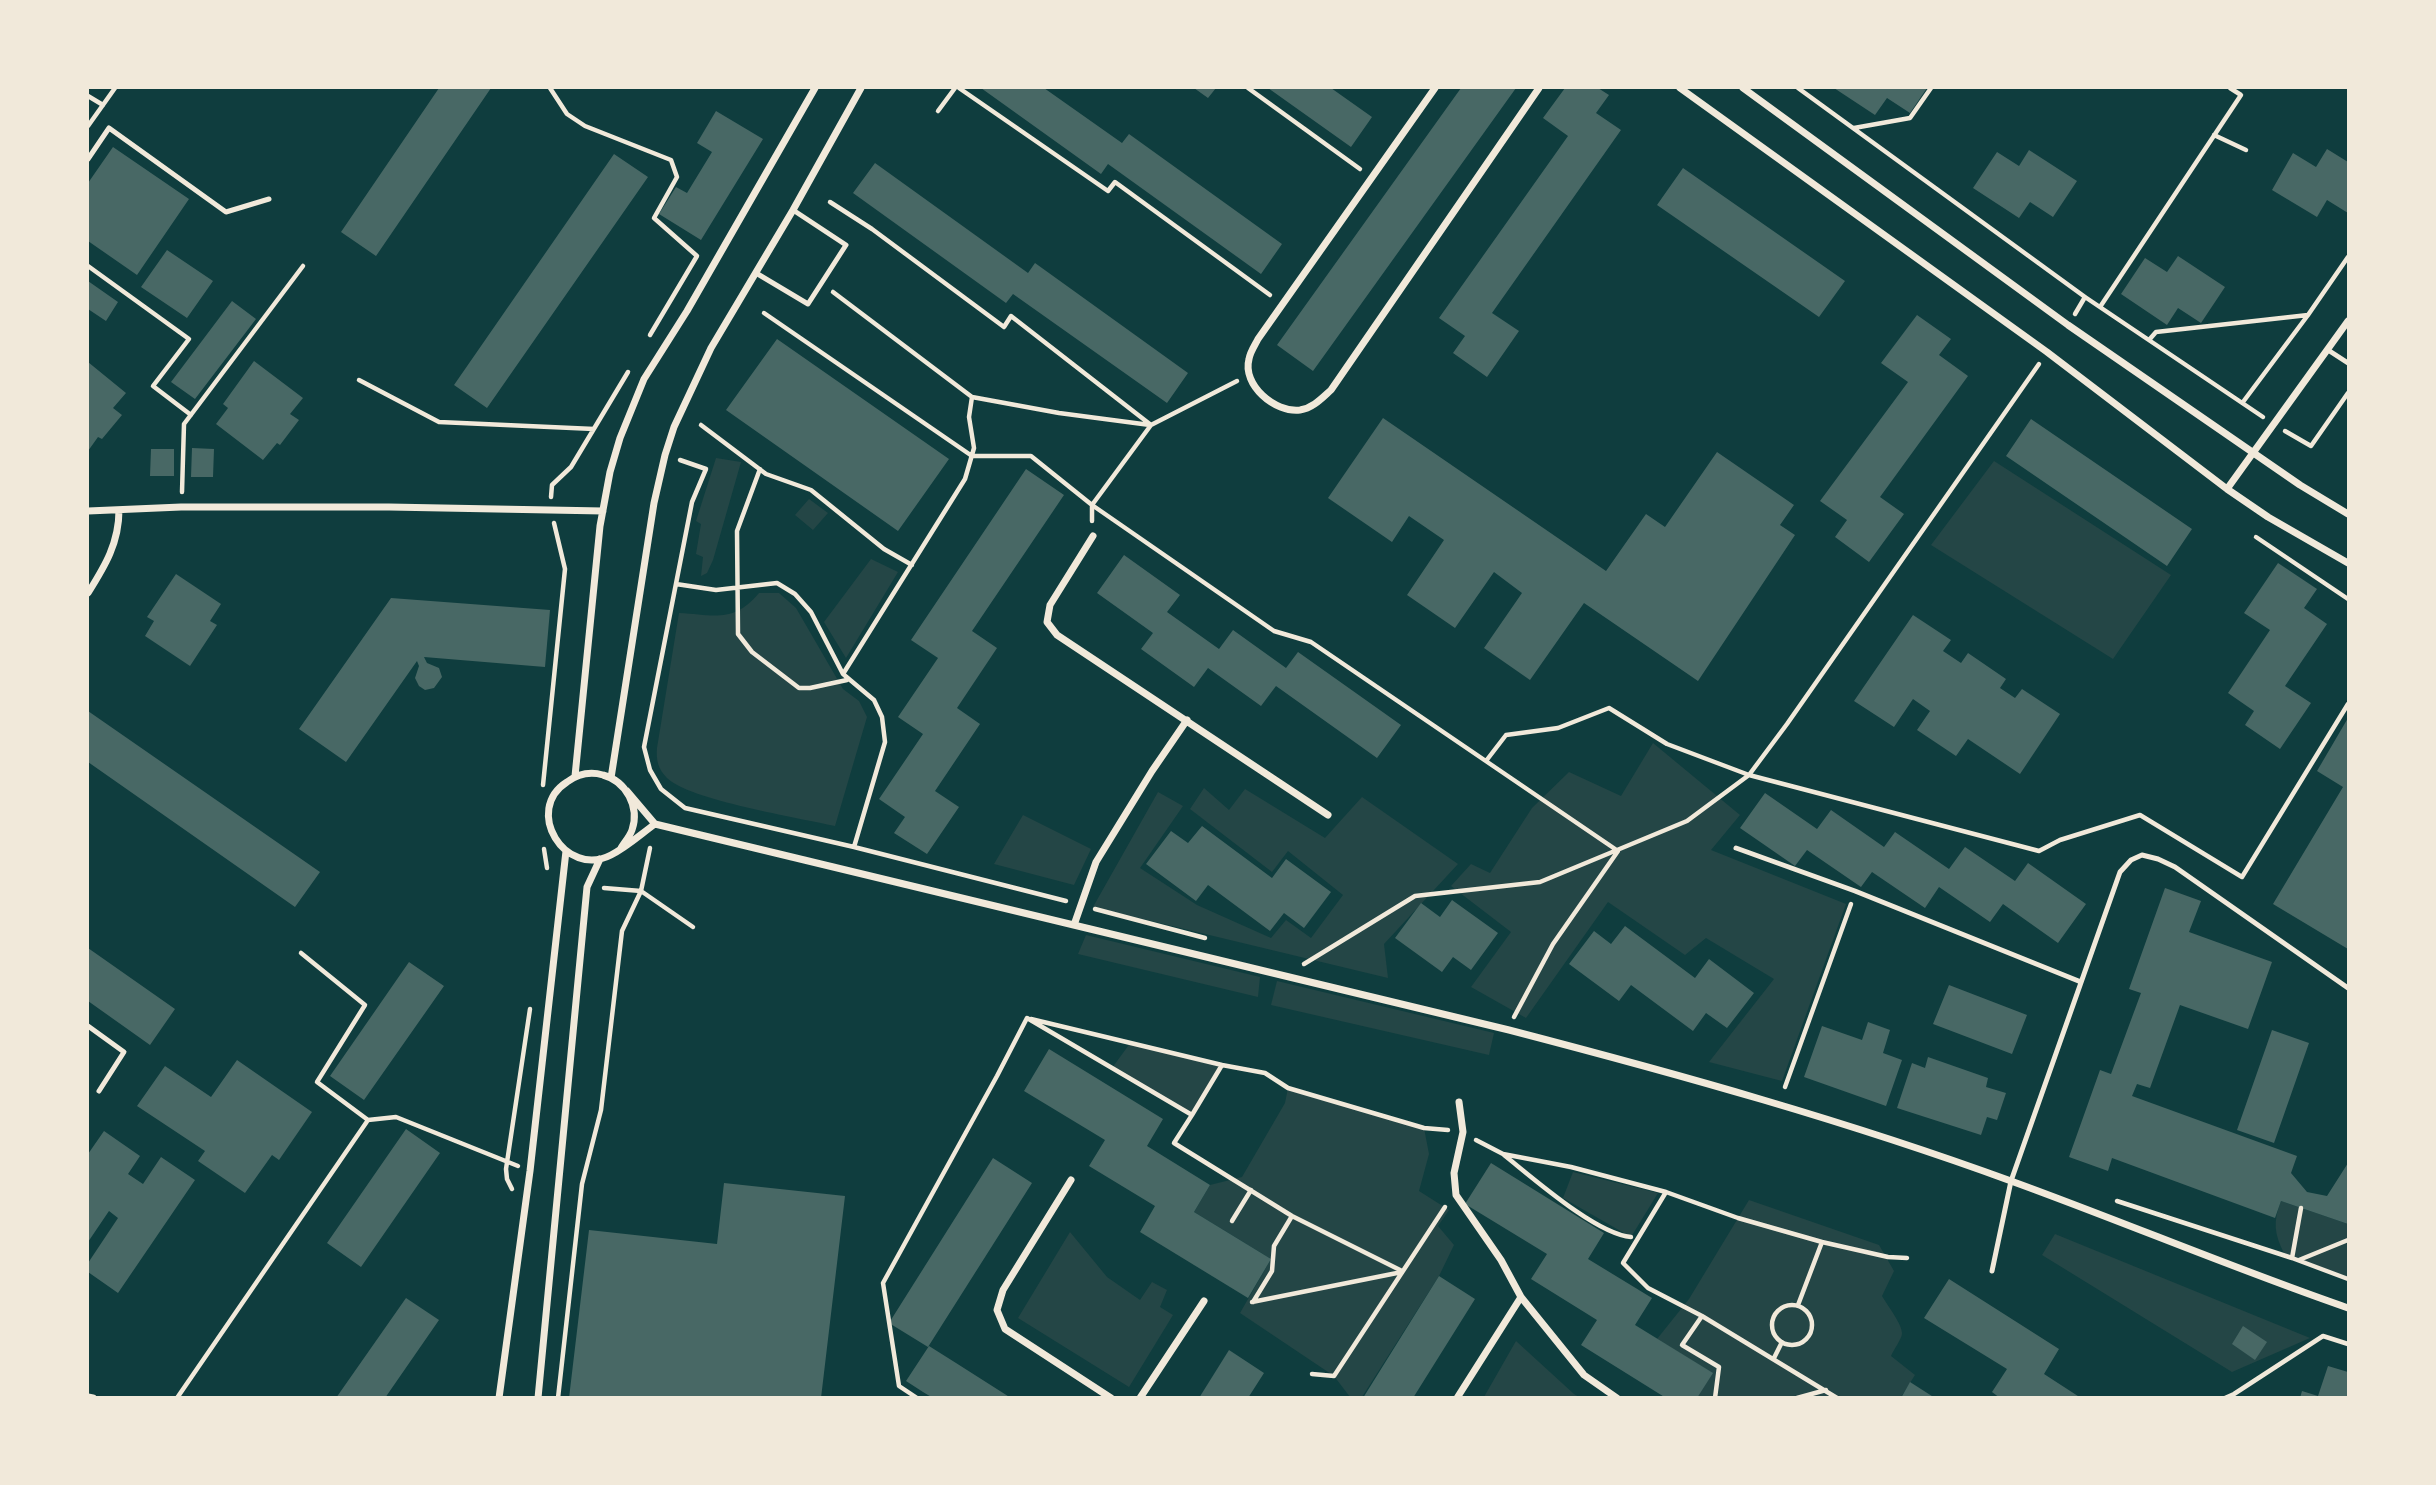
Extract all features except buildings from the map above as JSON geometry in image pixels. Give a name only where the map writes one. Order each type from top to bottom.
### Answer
[{"type":"street","points":[[575,776],[603,511],[620,438],[645,379],[816,88]]},
{"type":"street","points":[[611,778],[646,553],[665,455],[689,393],[711,348],[757,273],[861,88]]},
{"type":"street","points":[[1435,88],[1258,339],[1248,359],[1249,375],[1258,392],[1284,409],[1301,410],[1309,407],[1331,390],[1539,88]]},
{"type":"street","points":[[1681,88],[2047,352],[2227,489],[2268,517],[2348,563]]},
{"type":"street","points":[[1743,88],[2068,325],[2253,453],[2348,514]]},
{"type":"street","points":[[2227,489],[2348,321]]},
{"type":"street","points":[[88,510],[389,507],[603,511]]},
{"type":"street","points":[[88,593],[113,552],[120,510]]},
{"type":"street","points":[[1093,536],[1050,605],[1047,622],[1057,635],[1328,815]]},
{"type":"street","points":[[1074,925],[1096,862],[1187,720]]},
{"type":"street","points":[[655,824],[611,855],[600,859],[576,857],[555,841],[549,826],[548,811],[553,796],[562,784],[575,776],[587,773],[611,778],[655,824],[1622,1059],[1779,1104],[2011,1181],[2348,1307]]},
{"type":"street","points":[[621,848],[632,831],[634,810],[626,791]]},
{"type":"street","points":[[499,1398],[530,1171],[566,851]]},
{"type":"street","points":[[538,1398],[587,887],[600,859]]},
{"type":"street","points":[[1459,1102],[1463,1132],[1454,1172],[1457,1195],[1501,1260],[1521,1297],[1584,1375],[1617,1398]]},
{"type":"street","points":[[1071,1180],[1003,1290],[997,1310],[1005,1329],[1111,1398]]},
{"type":"street","points":[[1457,1398],[1521,1297]]},
{"type":"street","points":[[1140,1398],[1203,1301]]},
{"type":"street","points":[[88,1397],[93,1398]]},
{"type":"lane","points":[[88,159],[109,128],[226,212],[269,199]]},
{"type":"lane","points":[[757,273],[808,304],[845,245],[793,210]]},
{"type":"lane","points":[[2328,350],[2348,363]]},
{"type":"lane","points":[[1735,848],[1855,891],[2081,982]]},
{"type":"lane","points":[[1992,1271],[2011,1181],[2120,872],[2131,860],[2142,855],[2175,867],[2348,988]]},
{"type":"lane","points":[[88,1027],[124,1052],[99,1091]]},
{"type":"path","points":[[88,126],[115,88]]},
{"type":"path","points":[[550,88],[567,114],[585,126],[671,160],[677,177],[654,218],[697,256]]},
{"type":"path","points":[[938,111],[957,88],[1108,191],[1115,182],[1283,304]]},
{"type":"path","points":[[1248,88],[1372,177]]},
{"type":"path","points":[[1798,88],[2085,297],[2311,446],[2348,393]]},
{"type":"path","points":[[1853,128],[1910,118],[1931,88]]},
{"type":"path","points":[[2100,307],[2241,94],[2230,88]]},
{"type":"path","points":[[88,96],[103,105]]},
{"type":"path","points":[[2214,135],[2246,150]]},
{"type":"path","points":[[830,202],[872,229],[1004,327],[1011,316],[1151,425]]},
{"type":"path","points":[[2243,402],[2348,257]]},
{"type":"path","points":[[181,507],[184,424],[303,266]]},
{"type":"path","points":[[88,267],[189,339],[153,386],[191,415]]},
{"type":"path","points":[[821,284],[972,397],[1059,413],[1151,425]]},
{"type":"path","points":[[2068,325],[2085,297]]},
{"type":"path","points":[[764,313],[972,456],[1031,456],[1093,505],[1274,631],[1311,642],[1618,851]]},
{"type":"path","points":[[2149,341],[2156,332],[2308,315]]},
{"type":"path","points":[[1304,964],[1415,896],[1540,882],[1687,821],[1749,775],[2047,352]]},
{"type":"path","points":[[1093,536],[1093,505],[1151,425],[1249,375]]},
{"type":"path","points":[[359,380],[439,422],[595,429]]},
{"type":"path","points":[[843,674],[965,479],[974,448],[969,417],[972,397]]},
{"type":"path","points":[[701,425],[766,474],[811,490],[884,548],[912,565]]},
{"type":"path","points":[[665,455],[706,468],[692,502],[644,747],[650,770],[661,789],[685,808],[854,847],[1081,905]]},
{"type":"path","points":[[760,469],[737,531],[738,634],[752,652],[799,688],[848,679]]},
{"type":"path","points":[[2256,537],[2348,599]]},
{"type":"path","points":[[676,584],[716,590],[776,583],[794,594],[811,612],[843,674],[874,699],[882,717],[885,742],[854,847]]},
{"type":"path","points":[[1486,761],[1506,735],[1558,727],[1609,708],[1667,744],[1749,775],[2039,850],[2060,840],[2140,815],[2242,877],[2348,704]]},
{"type":"path","points":[[543,839],[548,878]]},
{"type":"path","points":[[1509,1030],[1553,944],[1618,851]]},
{"type":"path","points":[[558,1398],[582,1184],[601,1110],[622,931],[641,891],[693,927]]},
{"type":"path","points":[[1785,1087],[1855,891]]},
{"type":"path","points":[[301,953],[365,1005],[317,1082],[368,1120],[396,1117],[530,1171]]},
{"type":"path","points":[[511,1202],[512,1188],[507,1179],[530,1008]]},
{"type":"path","points":[[1027,1018],[1265,1073],[1288,1088],[1424,1128],[1463,1132],[1503,1154],[1560,1201],[1620,1236],[1631,1237]]},
{"type":"path","points":[[1027,1018],[1192,1115]]},
{"type":"path","points":[[917,1398],[899,1386],[883,1283],[998,1076],[1027,1018]]},
{"type":"path","points":[[1222,1065],[1174,1143],[1292,1216],[1402,1271]]},
{"type":"path","points":[[177,1398],[368,1120]]},
{"type":"path","points":[[1503,1154],[1571,1167],[1666,1192],[1822,1242],[1888,1257],[1907,1258]]},
{"type":"path","points":[[1232,1221],[1251,1190]]},
{"type":"path","points":[[1666,1192],[1623,1263],[1648,1288],[1702,1316],[1837,1398]]},
{"type":"path","points":[[1312,1374],[1334,1376],[1445,1207]]},
{"type":"path","points":[[2292,1258],[2301,1208]]},
{"type":"path","points":[[1292,1216],[1274,1246],[1272,1270],[1252,1302],[1402,1271]]},
{"type":"path","points":[[2348,1240],[2298,1260],[2348,1279]]},
{"type":"path","points":[[1798,1305],[1822,1242]]},
{"type":"path","points":[[1785,1305],[1804,1308],[1810,1316],[1812,1326],[1809,1337],[1791,1346],[1782,1342],[1772,1333],[1771,1321],[1776,1310],[1785,1305]]},
{"type":"path","points":[[1702,1316],[1682,1345],[1719,1367],[1715,1398]]},
{"type":"path","points":[[2225,1398],[2323,1336],[2348,1344]]},
{"type":"path","points":[[1774,1359],[1782,1342]]},
{"type":"path","points":[[1797,1398],[1826,1390]]},
{"type":"shaded area","points":[[716,458],[741,462],[713,560],[707,573],[701,576],[703,557],[696,554],[701,524],[696,521]]},
{"type":"shaded area","points":[[1994,461],[2171,575],[2113,659],[1931,545]]},
{"type":"shaded area","points":[[809,499],[828,513],[813,530],[795,515]]},
{"type":"shaded area","points":[[871,559],[898,572],[846,658],[824,622]]},
{"type":"shaded area","points":[[759,593],[779,593],[796,608],[843,689],[859,701],[867,717],[835,826],[698,794],[667,778],[658,764],[657,748],[679,613],[732,613],[750,603]]},
{"type":"shaded area","points":[[1653,743],[1740,815],[1711,850],[1846,904],[1782,1081],[1709,1062],[1774,979],[1706,938],[1685,955],[1608,902],[1526,1018],[1471,987],[1511,932],[1451,886],[1471,864],[1490,873],[1532,808],[1569,772],[1621,796]]},
{"type":"shaded area","points":[[1204,788],[1229,810],[1245,789],[1325,838],[1362,797],[1458,864],[1384,944],[1388,978],[1093,907],[1158,792],[1183,806],[1140,868],[1197,905],[1271,938],[1286,920],[1311,938],[1343,895],[1288,851],[1272,872],[1190,809]]},
{"type":"shaded area","points":[[1023,815],[1091,849],[1074,885],[994,864]]},
{"type":"shaded area","points":[[1086,935],[1260,977],[1258,997],[1078,954]]},
{"type":"shaded area","points":[[1277,981],[1494,1033],[1489,1055],[1271,1005]]},
{"type":"shaded area","points":[[1131,1042],[1222,1065],[1192,1115],[1112,1068]]},
{"type":"shaded area","points":[[1288,1088],[1424,1128],[1429,1154],[1419,1191],[1449,1210],[1438,1226],[1454,1245],[1439,1276],[1362,1397],[1350,1397],[1334,1376],[1240,1313],[1271,1259],[1194,1212],[1210,1185],[1242,1177],[1285,1103]]},
{"type":"shaded area","points":[[1573,1172],[1658,1193],[1631,1237],[1563,1198]]},
{"type":"shaded area","points":[[1749,1200],[1879,1245],[1894,1271],[1882,1296],[1902,1330],[1891,1356],[1915,1375],[1901,1397],[1697,1397],[1712,1373],[1657,1339],[1689,1299]]},
{"type":"shaded area","points":[[2281,1201],[2348,1224],[2348,1277],[2284,1253],[2276,1227]]},
{"type":"shaded area","points":[[1070,1232],[1107,1277],[1140,1300],[1152,1282],[1167,1290],[1160,1307],[1173,1315],[1129,1387],[1018,1318]]},
{"type":"shaded area","points":[[2055,1234],[2310,1338],[2232,1372],[2042,1255]]},
{"type":"shaded area","points":[[1516,1341],[1574,1394],[1579,1397],[1484,1397]]}]
